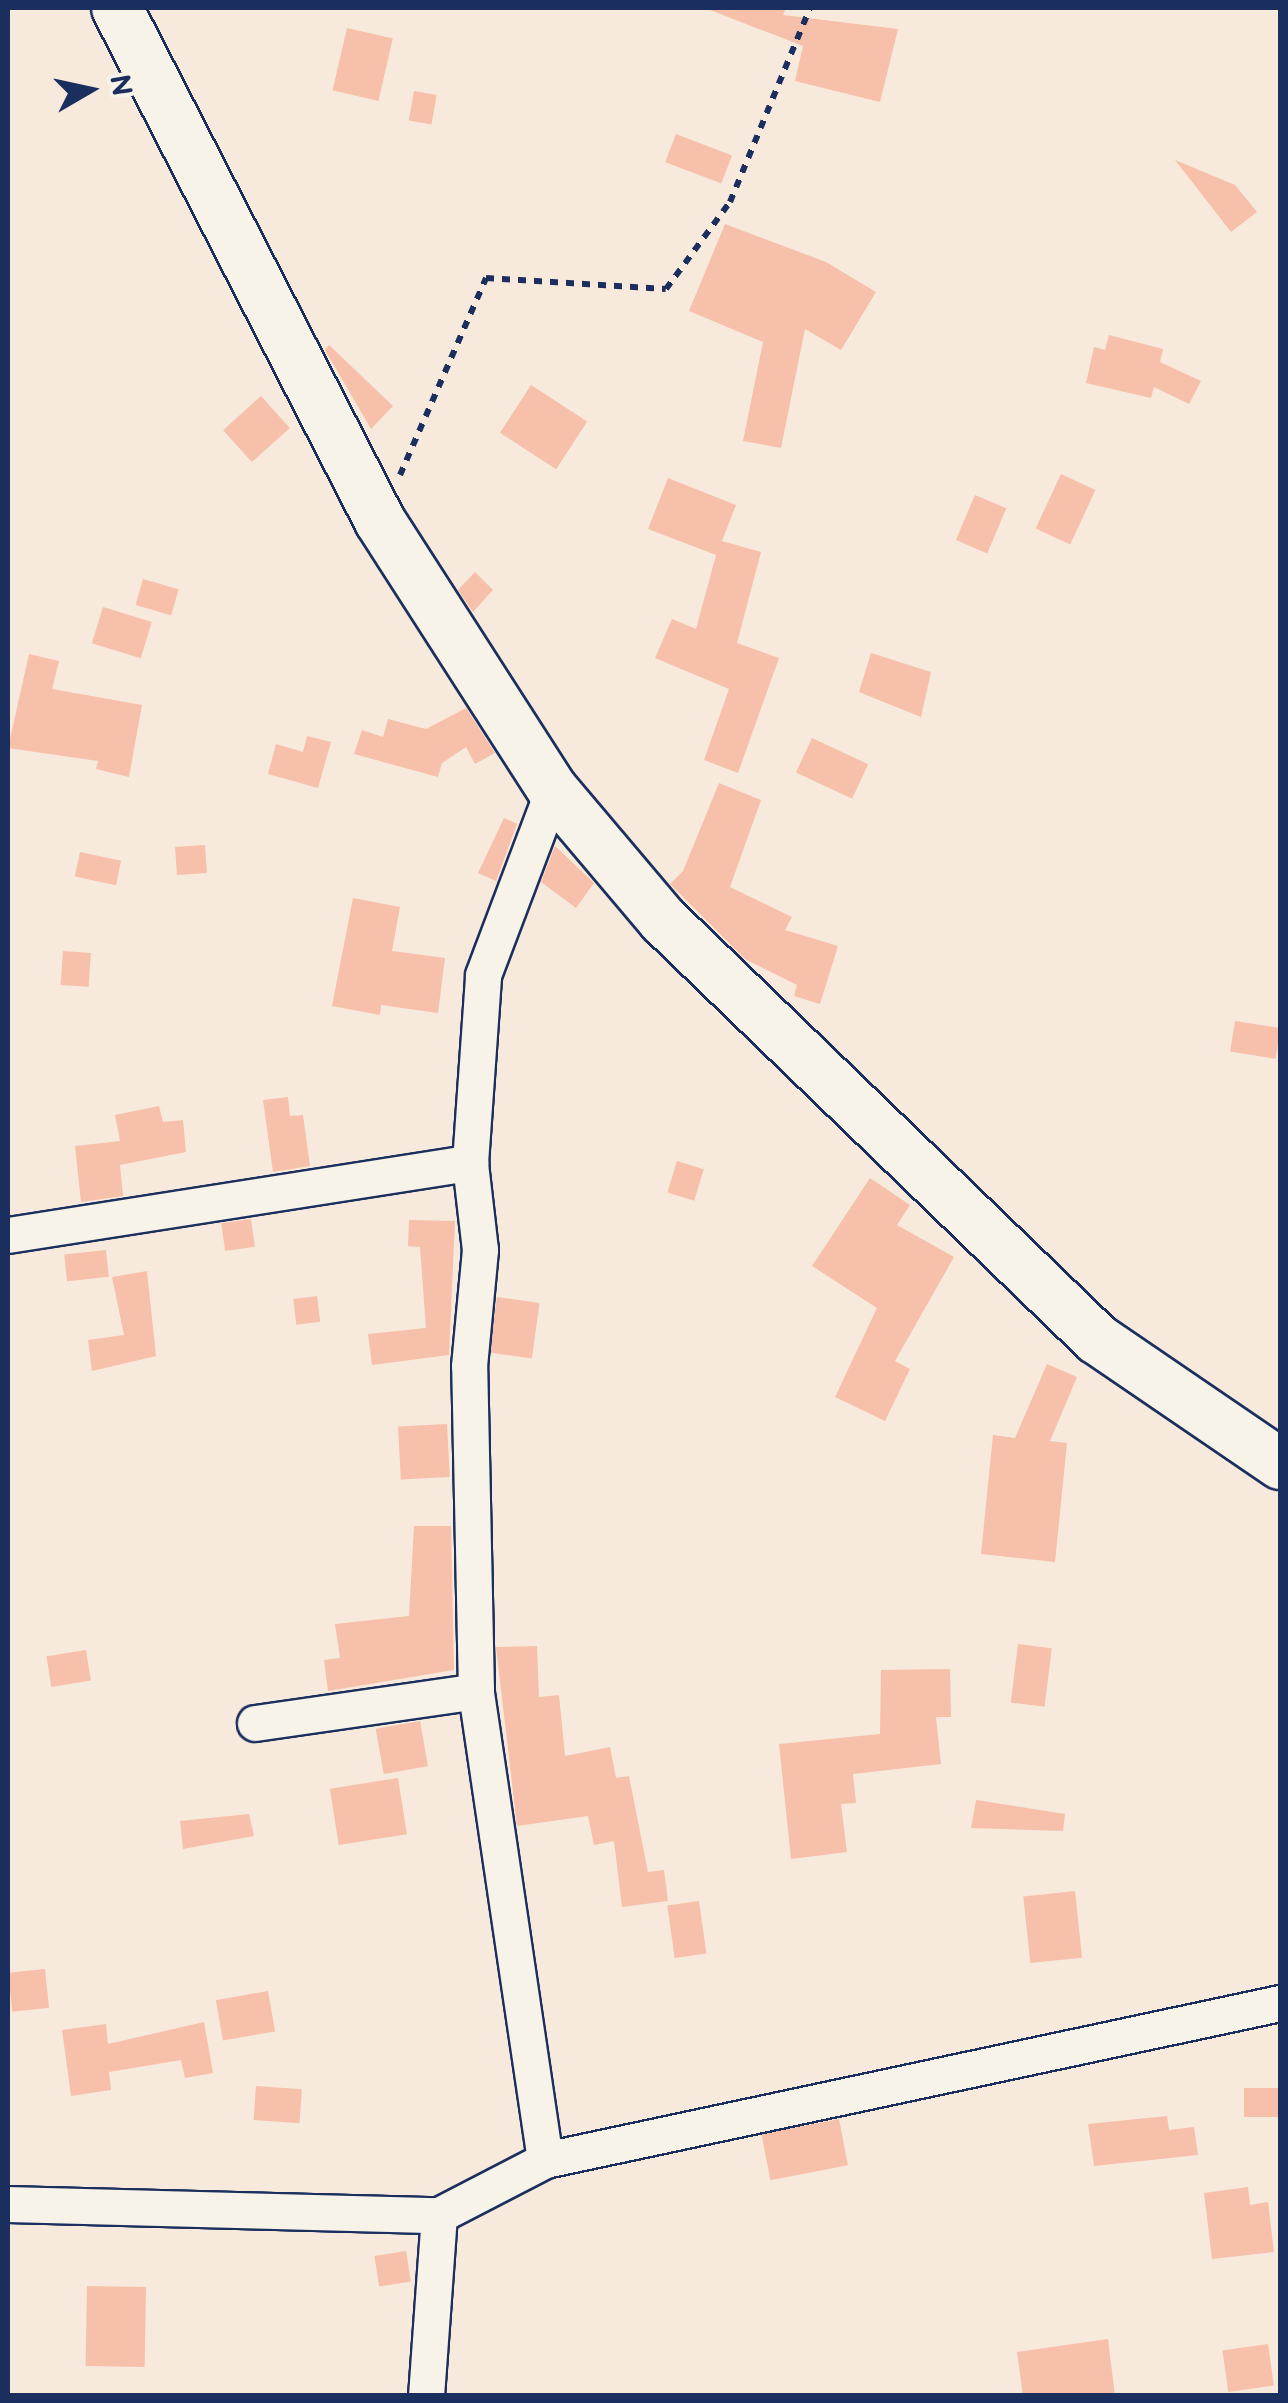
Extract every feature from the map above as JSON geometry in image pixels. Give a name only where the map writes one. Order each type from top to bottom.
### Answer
[{"type":"main road","points":[[117,8],[380,522],[553,790],[663,920],[1097,1339],[1280,1464]]},
{"type":"street","points":[[545,2160],[476,1691],[470,1366],[480,1250],[470,1163],[483,975],[553,790]]},
{"type":"street","points":[[8,1235],[470,1163]]},
{"type":"street","points":[[254,1723],[476,1691]]},
{"type":"street","points":[[8,2204],[439,2215],[545,2160],[1280,2003]]},
{"type":"street","points":[[426,2396],[439,2215]]},
{"type":"path","points":[[380,522],[486,278],[666,289],[730,202],[810,8]]},
{"type":"building","points":[[705,8],[786,8],[783,15],[898,29],[880,102],[795,81],[803,46]]},
{"type":"building","points":[[347,28],[393,39],[378,101],[333,90]]},
{"type":"building","points":[[414,91],[437,95],[431,125],[409,121]]},
{"type":"building","points":[[676,134],[732,156],[721,184],[665,162]]},
{"type":"building","points":[[1175,160],[1235,185],[1257,212],[1231,232]]},
{"type":"building","points":[[725,224],[826,262],[876,292],[841,350],[805,329],[781,448],[743,441],[763,342],[689,311]]},
{"type":"building","points":[[1109,335],[1163,349],[1160,362],[1201,381],[1189,404],[1154,387],[1151,398],[1086,383],[1094,347],[1105,350]]},
{"type":"building","points":[[329,345],[393,406],[371,429],[325,350]]},
{"type":"building","points":[[531,385],[587,421],[556,469],[500,433]]},
{"type":"building","points":[[261,396],[290,428],[252,462],[223,430]]},
{"type":"building","points":[[1061,474],[1095,490],[1070,544],[1036,528]]},
{"type":"building","points":[[668,478],[736,505],[722,541],[761,552],[737,643],[779,658],[738,773],[704,760],[729,689],[655,658],[672,619],[696,629],[716,555],[648,529]]},
{"type":"building","points":[[975,495],[1006,508],[987,553],[956,540]]},
{"type":"building","points":[[475,572],[493,590],[473,612],[458,590]]},
{"type":"building","points":[[143,579],[179,589],[171,615],[136,605]]},
{"type":"building","points":[[103,607],[152,622],[141,658],[92,643]]},
{"type":"building","points":[[871,653],[931,672],[921,717],[859,692]]},
{"type":"building","points":[[29,654],[59,661],[52,689],[142,705],[129,777],[96,769],[98,761],[8,748]]},
{"type":"building","points":[[466,708],[495,753],[475,764],[466,747],[442,763],[438,777],[354,754],[362,730],[383,737],[388,719],[426,729]]},
{"type":"building","points":[[307,736],[331,742],[318,788],[268,774],[276,744],[303,752]]},
{"type":"building","points":[[812,738],[868,764],[852,799],[796,772]]},
{"type":"building","points":[[719,783],[761,800],[730,887],[792,917],[785,930],[838,946],[820,1004],[794,996],[797,985],[745,959],[670,884],[683,871]]},
{"type":"building","points":[[504,818],[517,824],[496,881],[478,873]]},
{"type":"building","points":[[205,845],[207,873],[177,875],[175,847]]},
{"type":"building","points":[[555,846],[594,883],[576,908],[541,882]]},
{"type":"building","points":[[80,852],[121,861],[116,885],[75,876]]},
{"type":"building","points":[[353,898],[400,907],[392,951],[445,958],[438,1013],[381,1005],[380,1015],[332,1006]]},
{"type":"building","points":[[63,951],[91,953],[89,987],[61,985]]},
{"type":"building","points":[[1235,1021],[1280,1028],[1276,1059],[1230,1052]]},
{"type":"building","points":[[288,1097],[290,1116],[303,1115],[310,1166],[273,1172],[263,1100]]},
{"type":"building","points":[[159,1106],[163,1122],[183,1120],[186,1152],[120,1165],[123,1196],[81,1202],[75,1146],[120,1141],[115,1115]]},
{"type":"building","points":[[677,1161],[704,1169],[694,1201],[667,1193]]},
{"type":"building","points":[[870,1178],[910,1205],[897,1225],[954,1257],[895,1361],[910,1369],[885,1421],[835,1397],[877,1308],[812,1266]]},
{"type":"building","points":[[251,1219],[255,1247],[225,1251],[221,1223]]},
{"type":"building","points":[[409,1220],[455,1221],[449,1355],[372,1365],[368,1334],[426,1328],[420,1247],[408,1246]]},
{"type":"building","points":[[106,1250],[109,1277],[67,1281],[64,1254]]},
{"type":"building","points":[[147,1271],[156,1356],[92,1371],[88,1340],[124,1335],[112,1277]]},
{"type":"building","points":[[317,1296],[320,1322],[296,1325],[293,1299]]},
{"type":"building","points":[[497,1297],[540,1303],[532,1358],[489,1352]]},
{"type":"building","points":[[1047,1364],[1077,1377],[1050,1441],[1067,1443],[1055,1562],[981,1554],[993,1435],[1015,1438]]},
{"type":"building","points":[[447,1424],[450,1477],[401,1479],[398,1427]]},
{"type":"building","points":[[414,1526],[451,1526],[454,1670],[328,1691],[324,1660],[340,1658],[335,1624],[409,1616]]},
{"type":"building","points":[[1018,1644],[1052,1648],[1045,1707],[1011,1703]]},
{"type":"building","points":[[537,1646],[539,1697],[559,1695],[565,1756],[610,1747],[616,1778],[629,1776],[648,1872],[664,1870],[668,1901],[622,1907],[614,1841],[594,1845],[588,1816],[517,1826],[496,1647]]},
{"type":"building","points":[[86,1650],[91,1681],[51,1687],[46,1656]]},
{"type":"building","points":[[950,1669],[951,1717],[936,1717],[941,1764],[853,1774],[856,1803],[841,1804],[847,1852],[791,1859],[779,1744],[880,1734],[881,1670]]},
{"type":"building","points":[[420,1721],[428,1766],[384,1774],[376,1729]]},
{"type":"building","points":[[398,1778],[407,1834],[339,1845],[330,1789]]},
{"type":"building","points":[[976,1800],[1065,1814],[1063,1831],[971,1828]]},
{"type":"building","points":[[249,1814],[254,1836],[183,1849],[180,1821]]},
{"type":"building","points":[[1075,1891],[1082,1958],[1030,1963],[1023,1896]]},
{"type":"building","points":[[699,1901],[706,1953],[675,1958],[667,1905]]},
{"type":"building","points":[[45,1969],[49,2008],[12,2012],[8,1973]]},
{"type":"building","points":[[268,1991],[275,2031],[223,2041],[216,2000]]},
{"type":"building","points":[[204,2022],[213,2073],[185,2078],[181,2060],[109,2072],[111,2090],[71,2096],[62,2030],[106,2024],[108,2044]]},
{"type":"building","points":[[256,2086],[302,2089],[300,2123],[254,2120]]},
{"type":"building","points":[[1244,2088],[1280,2088],[1280,2117],[1244,2117]]},
{"type":"building","points":[[1167,2116],[1169,2130],[1194,2127],[1198,2155],[1094,2166],[1088,2124]]},
{"type":"building","points":[[839,2119],[848,2165],[770,2180],[761,2134]]},
{"type":"building","points":[[1248,2187],[1250,2205],[1268,2202],[1274,2252],[1212,2259],[1204,2193]]},
{"type":"building","points":[[406,2251],[411,2282],[379,2287],[374,2256]]},
{"type":"building","points":[[87,2286],[146,2287],[145,2367],[86,2366]]},
{"type":"building","points":[[1108,2339],[1115,2396],[1023,2396],[1017,2352]]},
{"type":"building","points":[[1268,2344],[1274,2386],[1228,2392],[1222,2350]]}]
